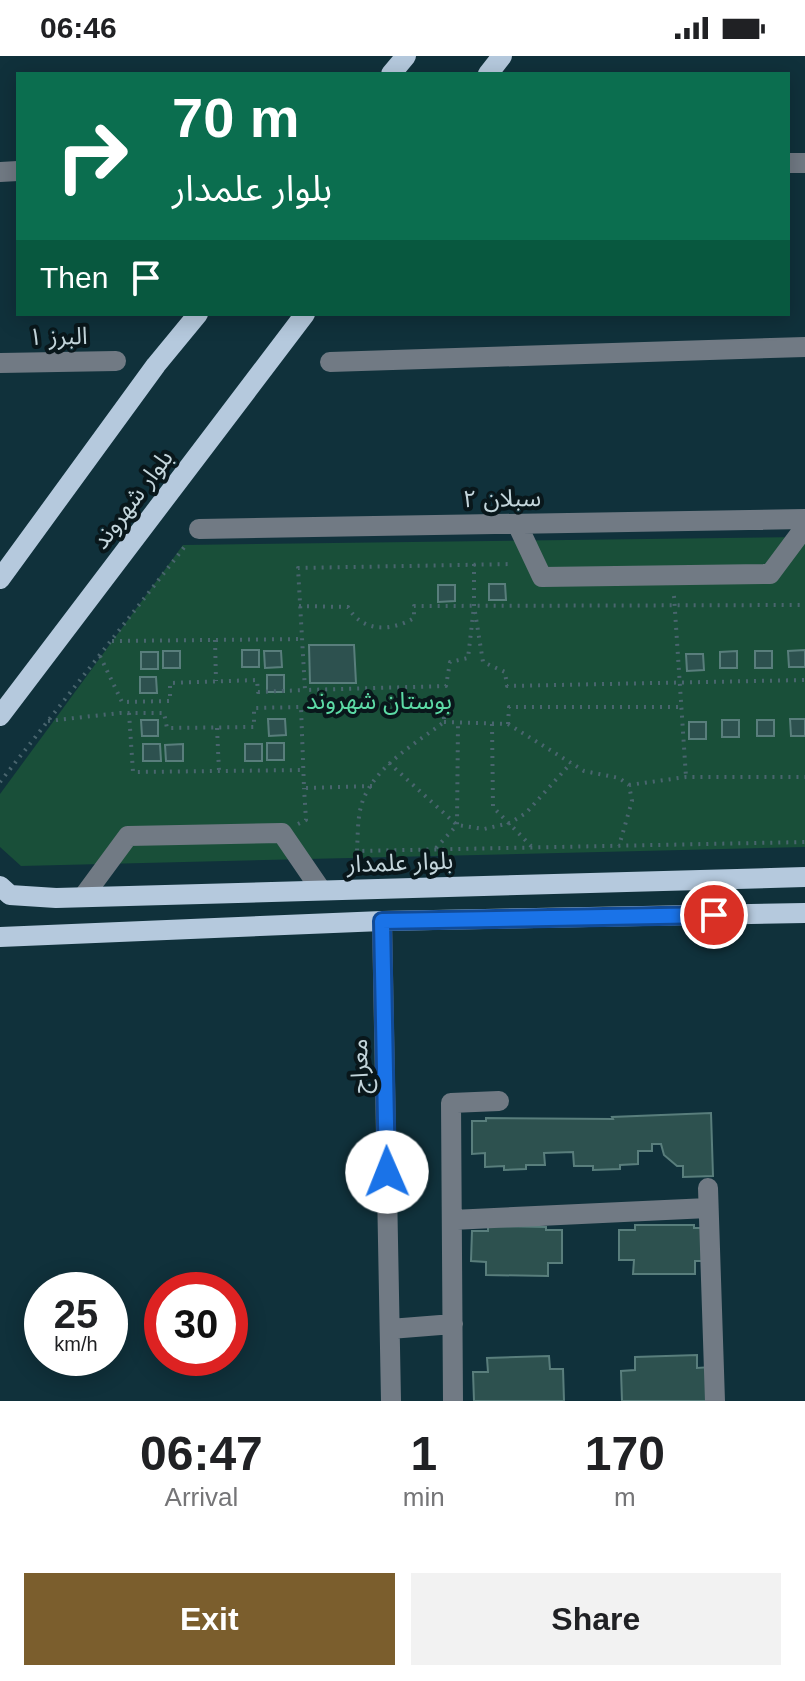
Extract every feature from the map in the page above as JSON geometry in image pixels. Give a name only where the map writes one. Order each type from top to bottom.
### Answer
[{"type":"main road","points":[[393,72],[408,56]]},
{"type":"main road","points":[[490,72],[502,56]]},
{"type":"main road","points":[[0,579],[156,365],[196,316]]},
{"type":"main road","name":"بلوار شهروند","points":[[0,716],[303,316]]},
{"type":"main road","name":"بلوار علمدار","points":[[3,891],[28,898],[805,877]]},
{"type":"main road","points":[[0,937],[382,921],[805,913]]},
{"type":"street","points":[[330,362],[805,347]]},
{"type":"street","name":"البرز ۱","points":[[0,363],[116,361]]},
{"type":"street","name":"سبلان ۲","points":[[199,529],[805,519]]},
{"type":"street","points":[[517,524],[542,577],[770,574],[805,527]]},
{"type":"street","points":[[83,897],[128,836],[282,833],[321,890]]},
{"type":"street","name":"معراج","points":[[382,921],[391,1401]]},
{"type":"street","points":[[453,1401],[451,1103],[499,1101]]},
{"type":"street","points":[[452,1220],[708,1198],[715,1401]]},
{"type":"street","points":[[390,1329],[453,1324]]},
{"type":"path","points":[[0,782],[199,529]]},
{"type":"path","points":[[305,690],[298,568],[536,563]]},
{"type":"path","points":[[100,655],[122,702],[170,701],[170,683],[257,680],[258,692],[446,686],[450,662],[468,658],[474,606],[474,564]]},
{"type":"path","points":[[671,575],[676,605],[686,777]]},
{"type":"path","points":[[299,606],[348,607],[364,626],[379,628],[401,626],[414,618],[414,606],[805,605]]},
{"type":"path","points":[[474,606],[483,662],[505,672],[507,686],[805,680]]},
{"type":"path","points":[[111,641],[302,639]]},
{"type":"path","points":[[215,640],[216,681]]},
{"type":"path","points":[[48,721],[129,713],[164,713],[167,728],[254,727],[254,708],[444,705],[444,722]]},
{"type":"path","points":[[282,833],[306,820],[301,707]]},
{"type":"path","points":[[508,724],[509,707],[682,707]]},
{"type":"path","points":[[129,713],[133,772],[304,770]]},
{"type":"path","points":[[805,777],[686,777],[629,785],[619,778],[584,771],[508,724],[444,722],[389,763],[372,786],[363,801],[357,851],[805,842]]},
{"type":"path","points":[[434,849],[457,825],[458,722]]},
{"type":"path","points":[[492,724],[493,807],[532,847]]},
{"type":"path","points":[[217,728],[219,771]]},
{"type":"path","points":[[389,763],[457,825],[484,829],[510,823],[526,813],[571,763]]},
{"type":"path","points":[[619,846],[632,801],[629,785]]},
{"type":"path","points":[[304,788],[372,786]]},
{"type":"green space","name":"بوستان شهروند","points":[[805,537],[805,847],[21,866],[0,847],[0,794],[183,545]]},
{"type":"building","points":[[489,584],[505,584],[506,600],[489,600]]},
{"type":"building","points":[[438,585],[455,585],[455,601],[438,602]]},
{"type":"building","points":[[309,645],[354,645],[356,683],[310,683]]},
{"type":"building","points":[[242,650],[259,650],[259,667],[242,667]]},
{"type":"building","points":[[805,650],[805,667],[789,667],[788,651]]},
{"type":"building","points":[[163,651],[180,651],[180,668],[163,668]]},
{"type":"building","points":[[264,651],[281,651],[282,667],[265,668]]},
{"type":"building","points":[[737,651],[737,668],[720,668],[720,652]]},
{"type":"building","points":[[755,651],[772,651],[772,668],[755,668]]},
{"type":"building","points":[[141,652],[158,652],[158,669],[141,669]]},
{"type":"building","points":[[686,654],[703,654],[704,670],[687,671]]},
{"type":"building","points":[[267,675],[284,675],[284,692],[267,692]]},
{"type":"building","points":[[140,677],[156,677],[157,693],[140,693]]},
{"type":"building","points":[[268,719],[285,719],[286,735],[269,736]]},
{"type":"building","points":[[790,719],[805,719],[805,736],[791,736]]},
{"type":"building","points":[[141,720],[158,720],[158,736],[142,736]]},
{"type":"building","points":[[722,720],[739,720],[739,737],[722,737]]},
{"type":"building","points":[[757,720],[774,720],[774,736],[757,736]]},
{"type":"building","points":[[689,722],[706,722],[706,739],[689,739]]},
{"type":"building","points":[[267,743],[284,743],[284,760],[267,760]]},
{"type":"building","points":[[143,744],[160,744],[161,761],[143,761]]},
{"type":"building","points":[[183,744],[183,761],[166,761],[165,745]]},
{"type":"building","points":[[245,744],[262,744],[262,761],[245,761]]},
{"type":"building","points":[[711,1113],[713,1176],[683,1177],[683,1166],[677,1166],[664,1155],[661,1144],[652,1144],[652,1151],[638,1151],[638,1164],[620,1165],[620,1169],[593,1170],[593,1166],[574,1166],[573,1152],[544,1153],[545,1165],[504,1170],[504,1166],[485,1167],[485,1153],[472,1154],[472,1121],[486,1121],[486,1118],[613,1119]]},
{"type":"building","points":[[635,1225],[709,1228],[709,1261],[695,1261],[695,1274],[633,1274],[634,1260],[619,1260],[619,1230],[635,1230]]},
{"type":"building","points":[[488,1226],[562,1230],[562,1263],[548,1263],[548,1276],[486,1275],[486,1262],[471,1261],[472,1231],[488,1231]]},
{"type":"building","points":[[697,1355],[697,1368],[711,1367],[712,1401],[622,1401],[621,1371],[635,1370],[635,1357]]},
{"type":"building","points":[[549,1356],[550,1369],[563,1369],[564,1401],[474,1401],[473,1372],[488,1372],[487,1358]]},
{"type":"route","points":[[387,1172],[382,921],[714,915]]}]
